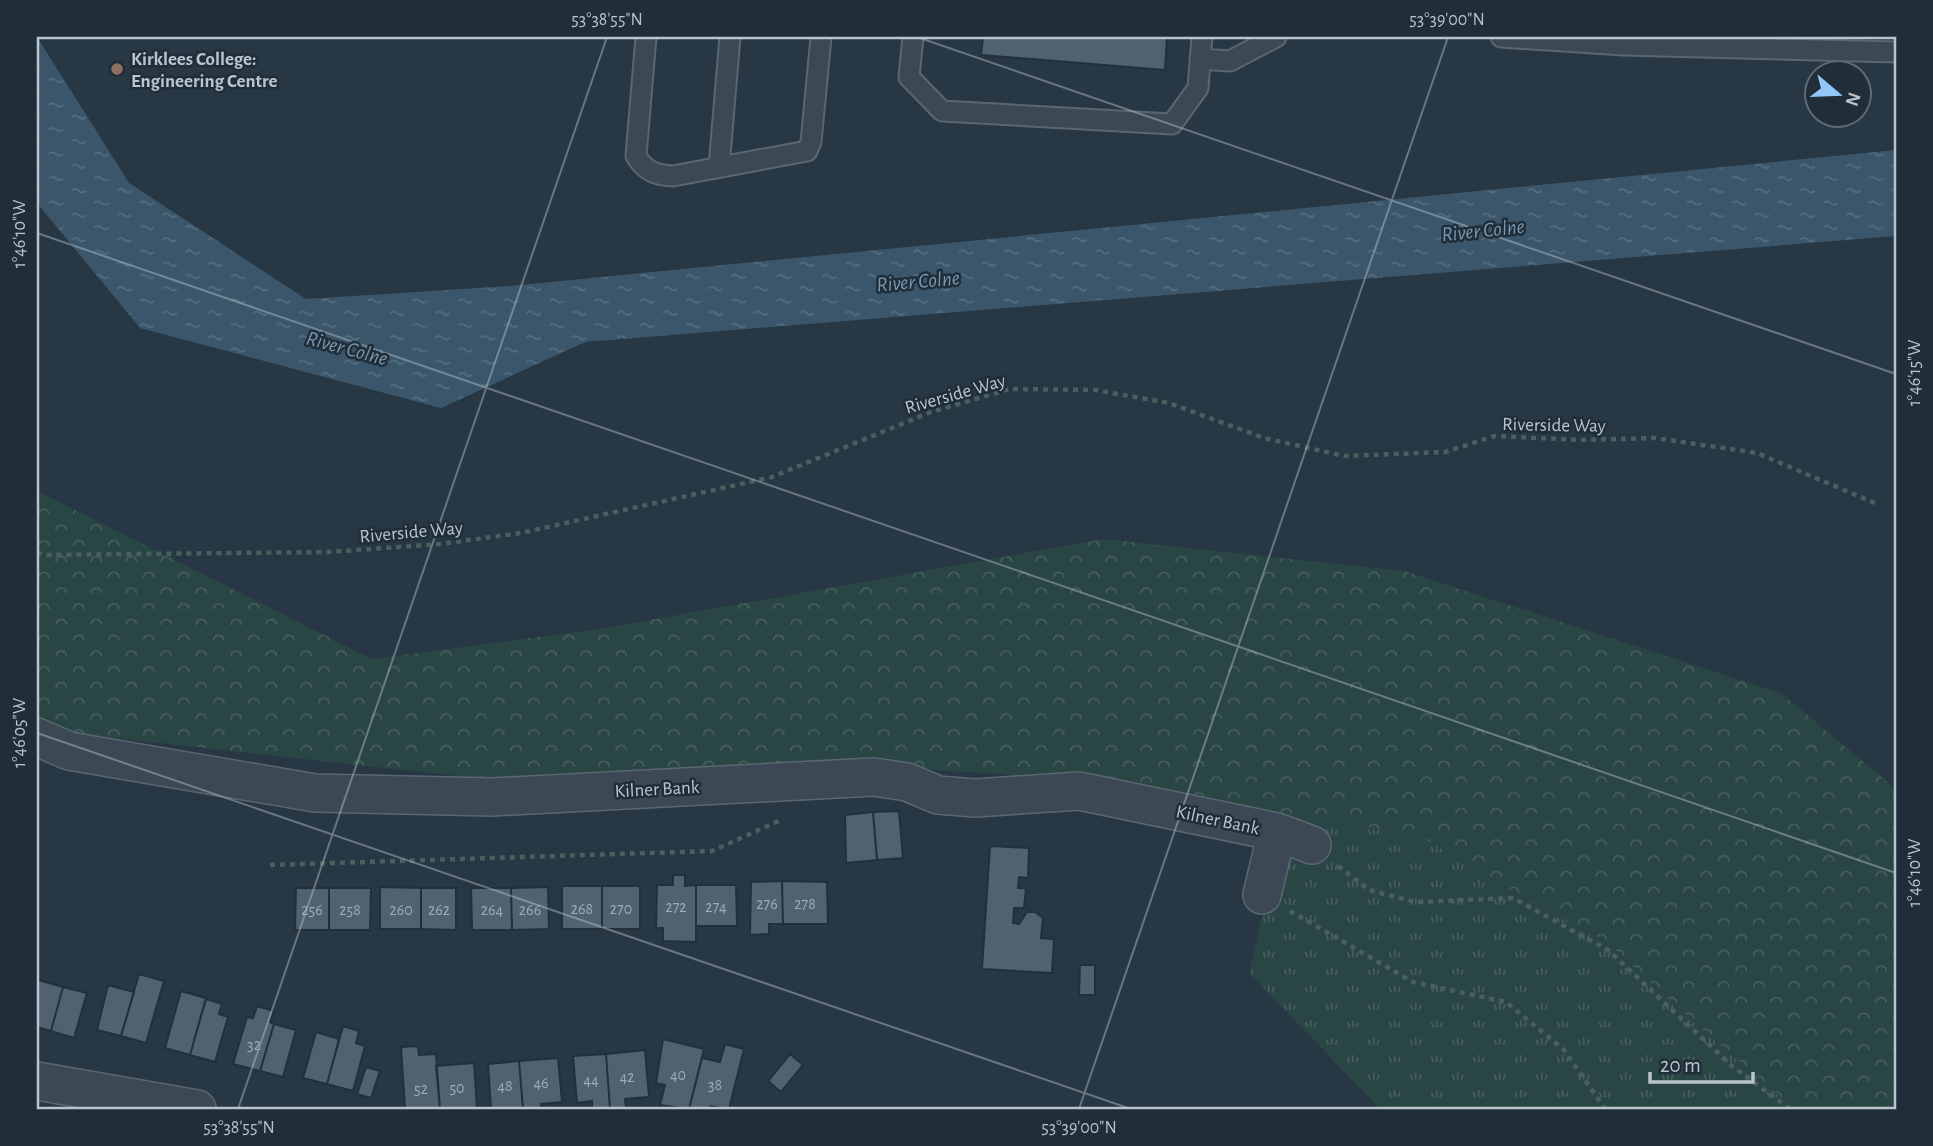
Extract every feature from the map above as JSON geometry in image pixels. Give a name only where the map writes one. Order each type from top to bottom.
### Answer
[{"type":"street","name":"Kilner Bank","points":[[37,737],[69,751],[315,793],[492,797],[874,777],[907,782],[938,795],[975,798],[1079,791],[1277,832],[1312,845]]},
{"type":"street","name":"Kilner Bank","points":[[1262,895],[1277,832]]},
{"type":"street","points":[[37,1081],[197,1109]]},
{"type":"lane","points":[[646,37],[636,156],[644,168],[658,175],[673,176],[807,150],[811,142],[821,37]]},
{"type":"lane","points":[[719,167],[730,37]]},
{"type":"lane","points":[[913,37],[909,77],[942,111],[1172,124],[1198,88],[1202,37]]},
{"type":"lane","points":[[1200,59],[1230,61],[1276,37]]},
{"type":"lane","points":[[1501,37],[1676,47],[1896,52]]},
{"type":"path","name":"Riverside Way","points":[[37,552],[44,555],[329,552],[440,544],[521,533],[772,477],[932,412],[1010,389],[1095,390],[1169,403],[1264,438],[1344,456],[1445,452],[1495,436],[1581,440],[1655,438],[1757,453],[1877,505]]},
{"type":"path","points":[[1312,845],[1369,890],[1415,902],[1513,898],[1608,950],[1732,1066],[1790,1109]]},
{"type":"path","points":[[270,864],[712,852]]},
{"type":"path","points":[[1262,895],[1413,982],[1506,1002],[1564,1050],[1605,1109]]},
{"type":"green space","points":[[37,491],[372,659],[599,629],[1103,539],[1404,571],[1781,693],[1896,789],[1896,1109],[1794,1109],[1673,1004],[1607,942],[1516,894],[1427,840],[1353,824],[1284,818],[1082,779],[867,766],[484,779],[70,733],[37,719]]},
{"type":"green space","points":[[1284,818],[1353,824],[1427,840],[1516,894],[1607,942],[1673,1004],[1794,1109],[1380,1109],[1249,973]]},
{"type":"water","name":"River Colne","points":[[37,37],[129,183],[306,299],[510,286],[1896,150],[1896,236],[585,342],[441,408],[140,328],[37,203]]},
{"type":"building","points":[[983,37],[1167,37],[1165,70],[981,55]]},
{"type":"building","points":[[899,811],[903,858],[877,860],[873,812]]},
{"type":"building","points":[[873,812],[877,860],[846,863],[845,815]]},
{"type":"building","points":[[990,846],[1029,848],[1028,878],[1019,877],[1018,888],[1026,888],[1024,908],[1014,908],[1013,923],[1019,924],[1027,912],[1035,912],[1043,918],[1041,938],[1054,939],[1052,973],[982,969]]},
{"type":"building","points":[[673,875],[685,875],[685,886],[696,885],[696,942],[663,941],[663,928],[656,928],[657,885],[673,885]]},
{"type":"building","points":[[782,881],[827,882],[828,924],[783,924]]},
{"type":"building","points":[[782,881],[783,924],[769,924],[769,934],[750,935],[751,882]]},
{"type":"building","points":[[696,885],[736,885],[737,926],[696,926]]},
{"type":"building","points":[[562,886],[602,886],[602,929],[562,929]]},
{"type":"building","points":[[602,886],[640,886],[640,929],[602,929]]},
{"type":"building","points":[[380,887],[421,888],[421,929],[380,929]]},
{"type":"building","points":[[548,887],[549,929],[512,930],[511,888]]},
{"type":"building","points":[[296,888],[329,888],[329,930],[295,930]]},
{"type":"building","points":[[329,888],[371,888],[370,930],[329,930]]},
{"type":"building","points":[[421,888],[456,888],[456,930],[421,929]]},
{"type":"building","points":[[471,888],[511,888],[512,930],[472,930]]},
{"type":"building","points":[[1080,965],[1095,965],[1095,995],[1079,995]]},
{"type":"building","points":[[139,974],[164,981],[146,1043],[121,1036]]},
{"type":"building","points":[[38,980],[63,987],[51,1031],[37,1027]]},
{"type":"building","points":[[108,985],[134,992],[121,1036],[97,1030]]},
{"type":"building","points":[[63,987],[87,993],[74,1038],[51,1031]]},
{"type":"building","points":[[181,991],[206,998],[190,1055],[165,1048]]},
{"type":"building","points":[[206,999],[222,1004],[219,1014],[228,1017],[215,1062],[190,1055]]},
{"type":"building","points":[[257,1006],[274,1011],[270,1022],[274,1024],[260,1071],[233,1064],[247,1017],[253,1018]]},
{"type":"building","points":[[274,1024],[296,1030],[283,1077],[260,1071]]},
{"type":"building","points":[[343,1026],[359,1031],[356,1043],[365,1046],[353,1091],[327,1084]]},
{"type":"building","points":[[316,1032],[339,1039],[327,1084],[303,1078]]},
{"type":"building","points":[[663,1039],[704,1049],[689,1109],[660,1105],[665,1085],[656,1083]]},
{"type":"building","points":[[725,1044],[744,1049],[729,1109],[710,1106],[709,1109],[689,1109],[702,1058],[720,1062]]},
{"type":"building","points":[[418,1046],[419,1055],[436,1054],[440,1109],[405,1109],[401,1047]]},
{"type":"building","points":[[645,1050],[649,1097],[625,1099],[626,1108],[610,1109],[606,1054]]},
{"type":"building","points":[[606,1054],[610,1109],[592,1109],[592,1101],[577,1103],[573,1056]]},
{"type":"building","points":[[790,1054],[803,1065],[781,1092],[768,1081]]},
{"type":"building","points":[[558,1058],[562,1102],[541,1104],[541,1109],[523,1109],[519,1061]]},
{"type":"building","points":[[519,1061],[523,1109],[491,1109],[488,1064]]},
{"type":"building","points":[[474,1063],[477,1109],[440,1109],[436,1066]]},
{"type":"building","points":[[366,1067],[380,1071],[371,1098],[357,1094]]},
{"type":"place","name":"Kirklees College: Engineering Centre","points":[[117,69]]}]
